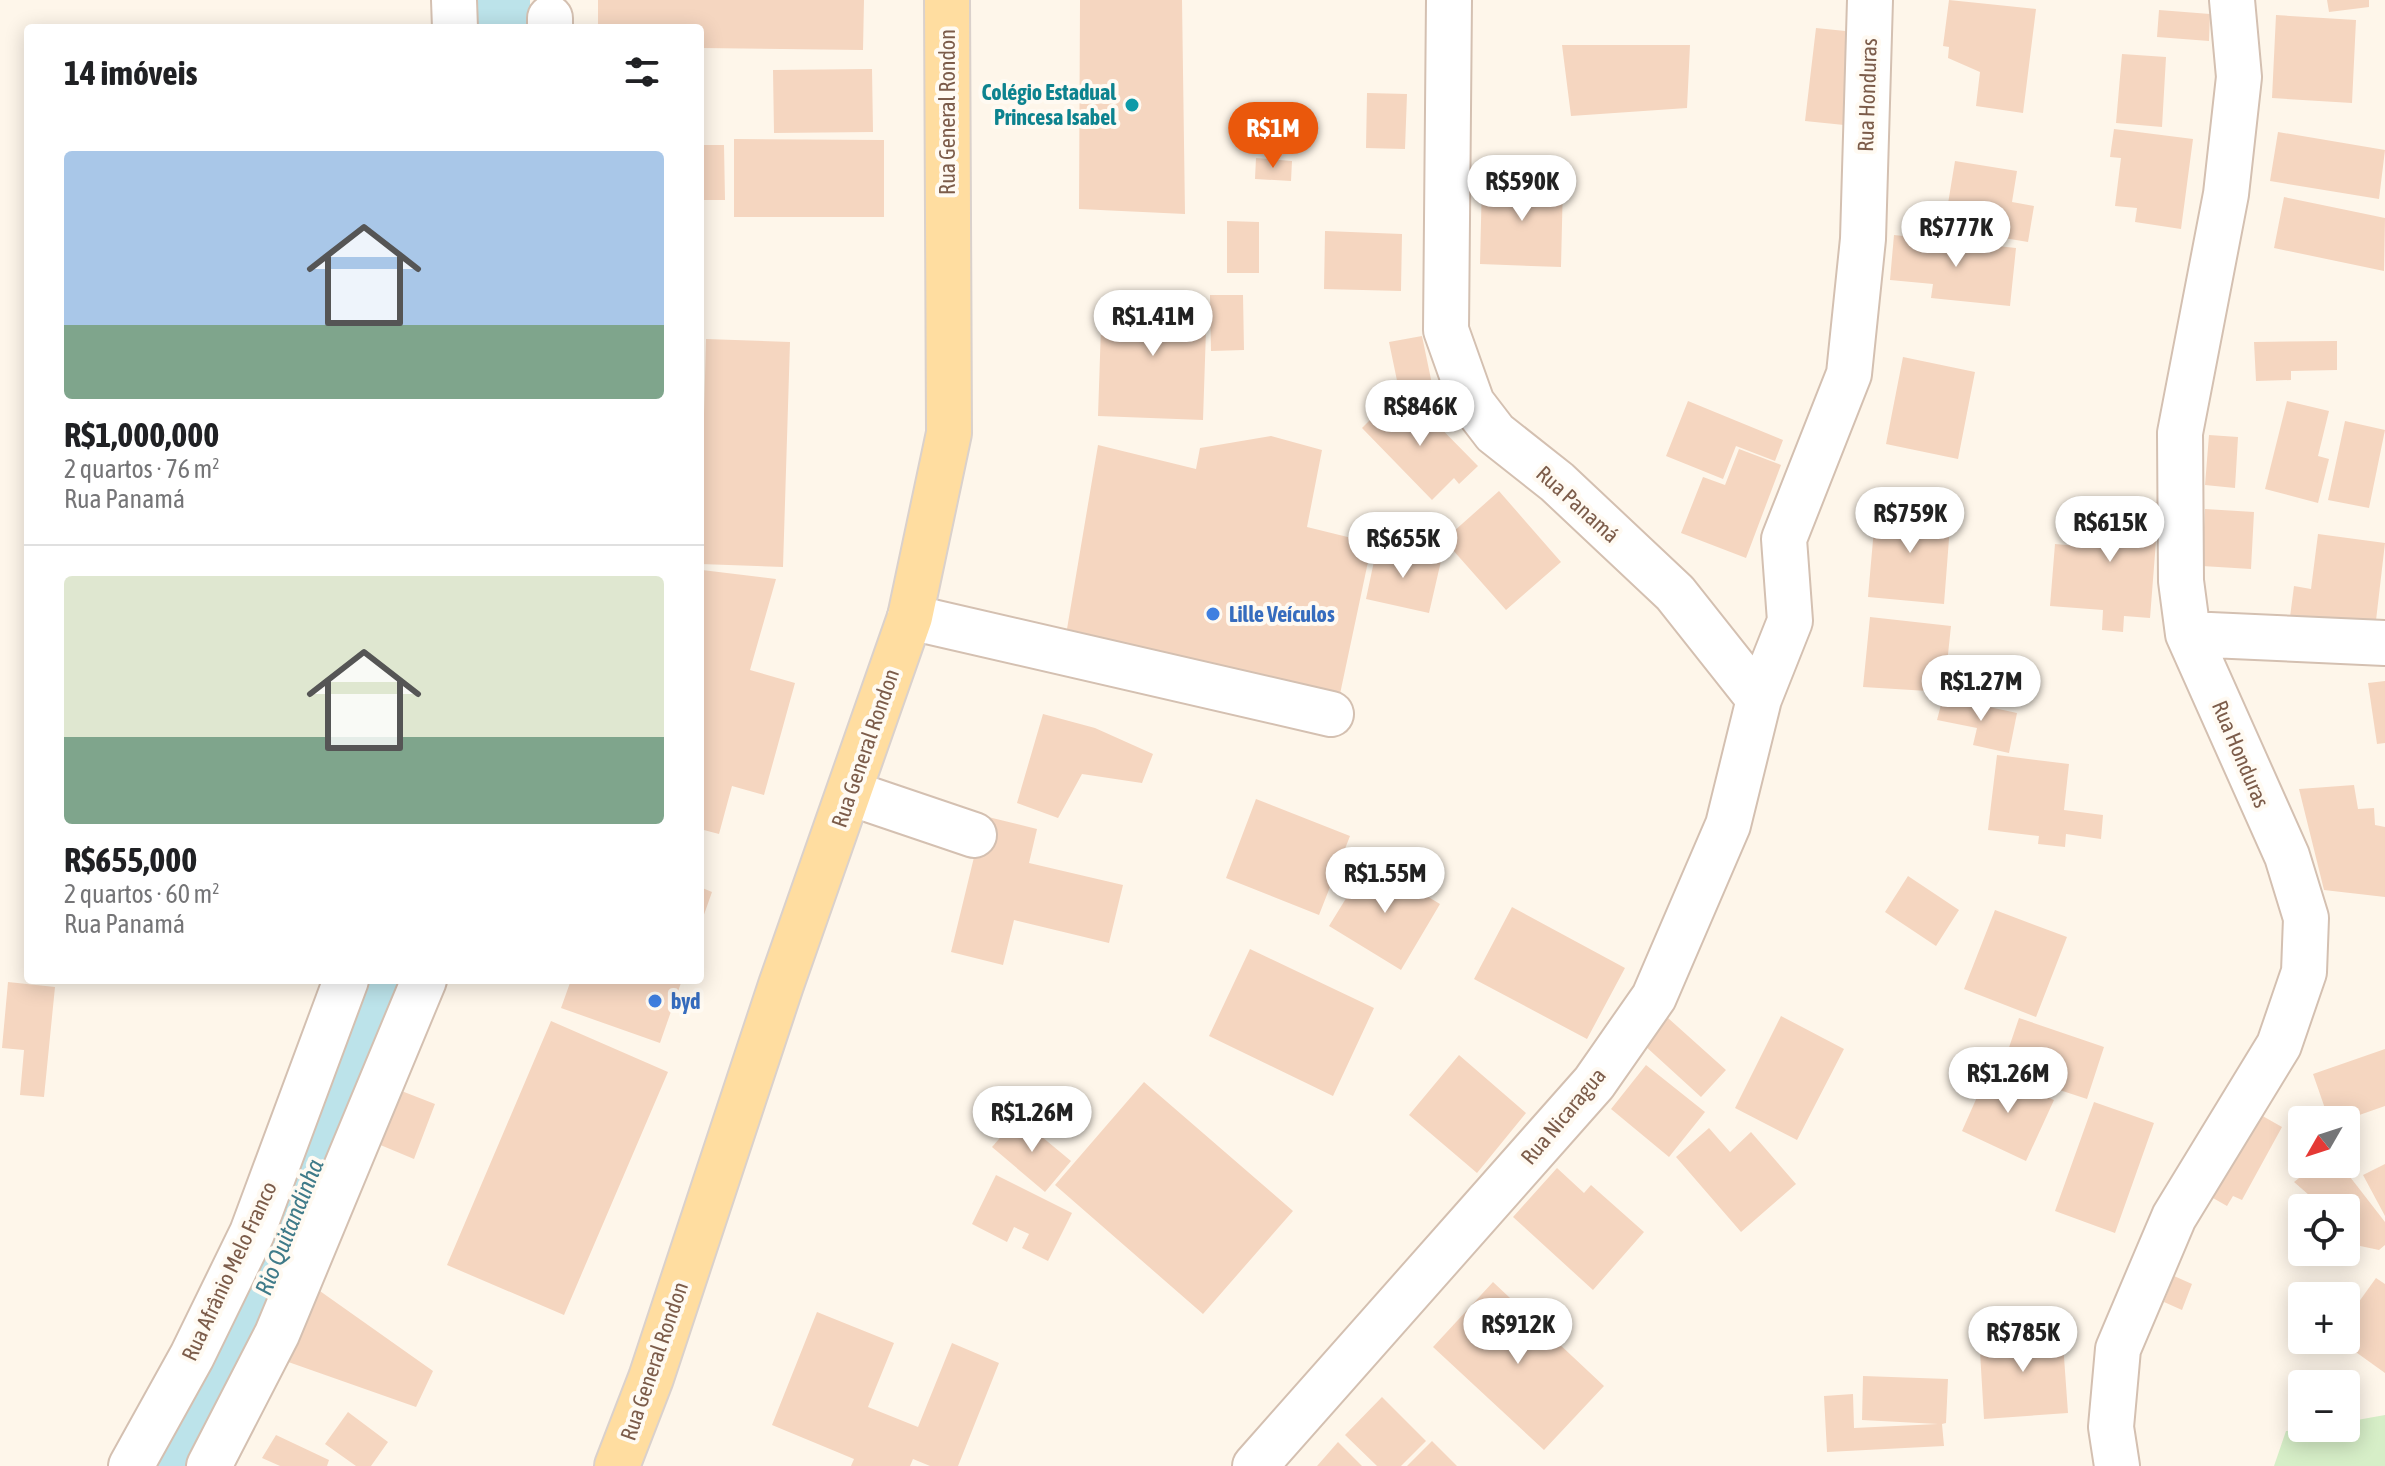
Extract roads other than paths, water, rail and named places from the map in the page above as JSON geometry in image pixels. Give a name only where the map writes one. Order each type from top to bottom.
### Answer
[{"type":"main road","name":"Rua General Rondon","points":[[617,1466],[651,1378],[781,985],[910,617],[949,433],[947,0]]},
{"type":"street","points":[[454,0],[455,24]]},
{"type":"street","name":"Rua Panamá","points":[[1449,0],[1446,330],[1472,403],[1495,433],[1557,482],[1675,593],[1759,699]]},
{"type":"street","name":"Rua Honduras","points":[[1759,699],[1790,621],[1784,539],[1849,374],[1863,239],[1870,0]]},
{"type":"street","name":"Rua Honduras","points":[[2117,1466],[2111,1427],[2118,1349],[2174,1217],[2279,1045],[2304,972],[2306,918],[2287,856],[2188,634],[2181,581],[2180,433],[2226,194],[2239,77],[2232,0]]},
{"type":"street","points":[[910,617],[1331,714]]},
{"type":"street","points":[[2188,634],[2385,643]]},
{"type":"street","name":"Rua Nicaragua","points":[[1255,1466],[1594,1083],[1654,997],[1728,825],[1759,699]]},
{"type":"street","points":[[850,793],[974,835]]},
{"type":"street","name":"Rua Afrânio Melo Franco","points":[[131,1466],[192,1356],[252,1233],[345,984]]},
{"type":"street","points":[[209,1466],[277,1334],[422,984]]},
{"type":"waterway","name":"Rio Quitandinha","points":[[493,0],[493,24]]},
{"type":"waterway","name":"Rio Quitandinha","points":[[179,1466],[200,1434],[290,1231],[381,984]]},
{"type":"place","name":"Colégio Estadual Princesa Isabel","points":[[1132,105]]},
{"type":"place","name":"Lille Veículos","points":[[1213,614]]},
{"type":"place","name":"byd","points":[[655,1001]]}]
